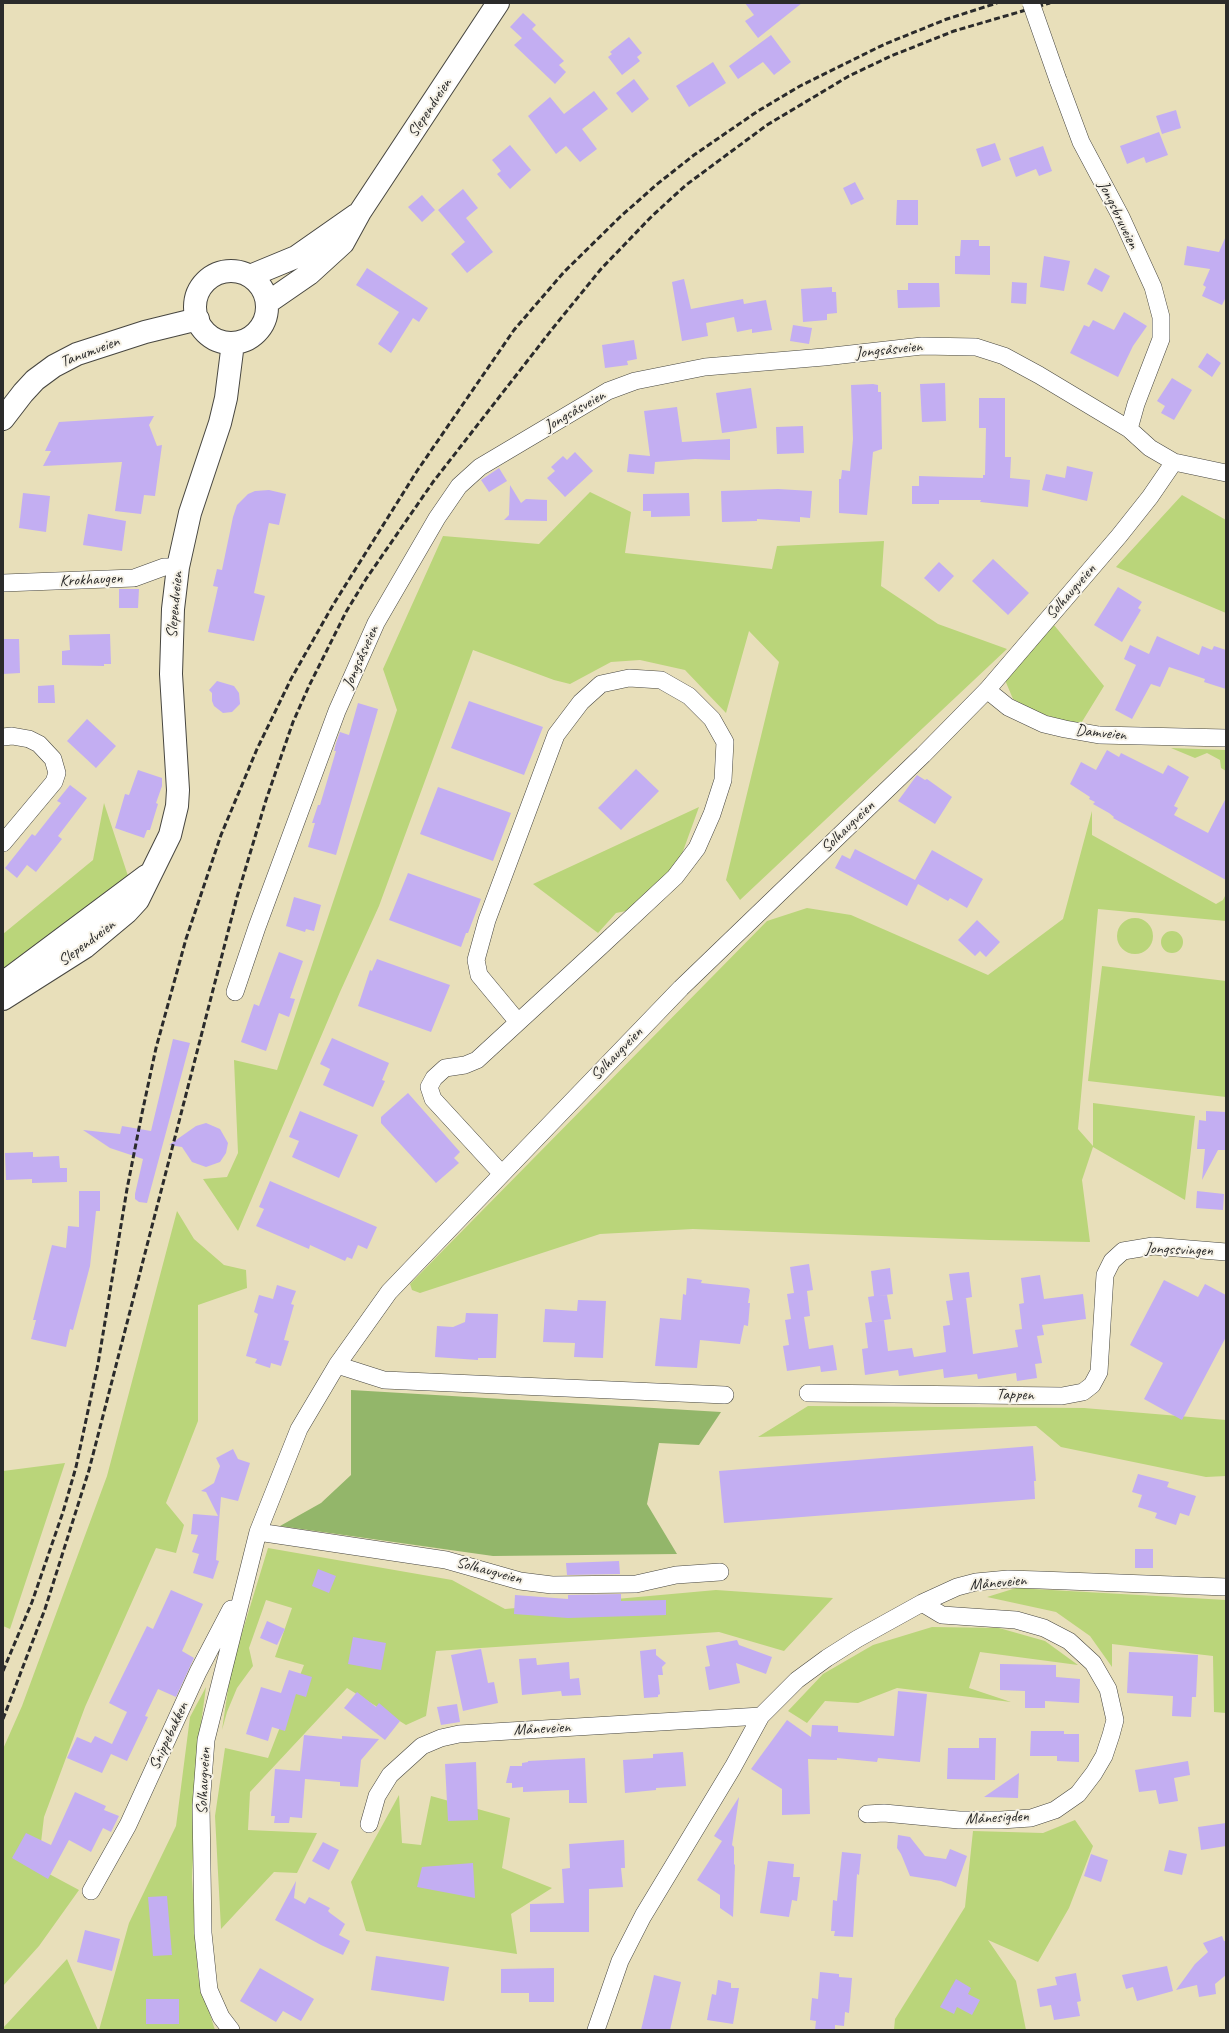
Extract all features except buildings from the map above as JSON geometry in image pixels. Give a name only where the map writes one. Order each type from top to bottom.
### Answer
[{"type":"main road","name":"Slependveien","points":[[267,303],[309,274],[343,243],[360,212],[498,3]]},
{"type":"main road","name":"Slependveien","points":[[250,276],[296,256],[360,212]]},
{"type":"main road","points":[[228,271],[239,272],[250,276],[258,283],[264,292],[267,303],[267,313],[260,330],[244,341],[233,343],[222,342],[212,337],[203,329],[195,309],[196,298],[208,279],[228,271]]},
{"type":"main road","name":"Tanumveien","points":[[3,419],[31,384],[60,363],[77,354],[123,339],[198,319]]},
{"type":"main road","name":"Slependveien","points":[[3,999],[85,948],[107,930],[138,900],[170,835],[177,806],[178,790],[170,674],[173,609],[178,568],[190,513],[220,423],[226,398],[233,343]]},
{"type":"main road","name":"Slependveien","points":[[3,983],[153,870]]},
{"type":"street","name":"Jongsbruveien","points":[[1031,3],[1081,142],[1121,217],[1153,287],[1161,317],[1161,339],[1136,404],[1129,429]]},
{"type":"street","name":"Jongsåsveien","points":[[236,992],[257,927],[337,711],[376,623],[437,518],[459,486],[480,467],[608,392],[635,381],[705,367],[824,357],[922,346],[976,347],[1004,356],[1129,429],[1150,448],[1174,462],[1226,473]]},
{"type":"street","name":"Solhaugveien","points":[[231,2030],[221,2017],[209,1990],[203,1933],[201,1806],[206,1740],[258,1532],[299,1428],[337,1365],[389,1292],[682,988],[918,760],[986,690],[1119,536],[1150,497],[1174,462]]},
{"type":"street","name":"Krokhaugen","points":[[3,583],[134,578],[164,567],[178,568]]},
{"type":"street","points":[[502,1174],[434,1100],[429,1087],[434,1078],[445,1068],[465,1065],[477,1060],[675,877],[697,848],[712,814],[723,780],[725,742],[712,719],[689,696],[661,680],[629,678],[602,684],[580,702],[556,735],[495,898],[476,960],[479,975],[518,1022]]},
{"type":"street","name":"Damveien","points":[[986,690],[1008,707],[1044,724],[1078,732],[1100,735],[1226,738]]},
{"type":"street","points":[[3,737],[12,736],[29,739],[39,744],[54,759],[57,773],[54,782],[3,843]]},
{"type":"street","name":"Jongssvingen","points":[[1112,1261],[1123,1251],[1152,1246],[1226,1252]]},
{"type":"street","name":"Tappen","points":[[808,1393],[1062,1396],[1083,1392],[1092,1385],[1100,1372],[1105,1275],[1112,1261]]},
{"type":"street","points":[[337,1365],[384,1380],[725,1395]]},
{"type":"street","name":"Solhaugveien","points":[[258,1532],[446,1560],[520,1581],[552,1585],[636,1584],[676,1575],[720,1572]]},
{"type":"street","name":"Måneveien","points":[[596,2030],[620,1961],[643,1916],[762,1716],[797,1680],[827,1658],[857,1639],[922,1603],[957,1587],[976,1582],[1008,1579],[1226,1587]]},
{"type":"street","name":"Snippebakken","points":[[91,1891],[128,1825],[198,1672],[245,1580]]},
{"type":"street","name":"Månesigden","points":[[867,1814],[884,1813],[959,1820],[1001,1820],[1031,1818],[1055,1810],[1078,1794],[1094,1773],[1104,1756],[1115,1720],[1108,1689],[1093,1663],[1069,1641],[1044,1628],[1016,1620],[942,1615],[922,1603]]},
{"type":"street","name":"Måneveien","points":[[369,1824],[377,1796],[390,1775],[422,1746],[441,1738],[459,1734],[762,1716]]},
{"type":"green space","points":[[590,492],[631,512],[625,553],[772,569],[777,546],[884,541],[881,586],[938,624],[1007,649],[740,900],[726,880],[779,662],[749,631],[726,713],[685,670],[640,660],[611,662],[570,684],[554,680],[473,650],[379,906],[340,992],[238,1231],[203,1179],[227,1177],[238,1153],[234,1060],[277,1070],[397,710],[383,669],[443,536],[539,544]]},
{"type":"green space","points":[[1182,495],[1226,520],[1226,613],[1116,567]]},
{"type":"green space","points":[[1054,625],[1104,686],[1080,725],[1038,713],[1013,699],[1005,680]]},
{"type":"green space","points":[[1171,748],[1226,750],[1226,771],[1221,768],[1220,760],[1207,753],[1195,758]]},
{"type":"green space","points":[[104,803],[129,879],[3,980],[3,934],[93,860]]},
{"type":"green space","points":[[699,807],[678,865],[641,908],[616,913],[598,933],[533,884]]},
{"type":"green space","points":[[1092,811],[1092,835],[1216,904],[1223,900],[1226,894],[1226,921],[1098,909],[1078,1129],[1093,1146],[1093,1103],[1195,1116],[1185,1200],[1093,1147],[1082,1180],[1090,1242],[989,1240],[693,1229],[600,1234],[420,1293],[412,1290],[410,1284],[767,921],[807,908],[851,915],[988,975],[1063,919]]},
{"type":"green space","points":[[1139,918],[1148,923],[1152,929],[1152,943],[1148,949],[1139,954],[1131,954],[1122,949],[1118,943],[1117,932],[1122,923],[1128,919]]},
{"type":"green space","points":[[1172,931],[1180,934],[1183,942],[1180,950],[1172,953],[1164,950],[1161,942],[1164,934]]},
{"type":"green space","points":[[1102,966],[1226,981],[1226,1097],[1088,1081]]},
{"type":"green space","points":[[177,1211],[194,1239],[224,1265],[246,1270],[247,1288],[198,1305],[198,1421],[166,1503],[184,1525],[176,1553],[156,1548],[85,1707],[44,1817],[38,1868],[79,1890],[39,1946],[3,1986],[3,1749],[22,1706],[107,1476]]},
{"type":"green space","points":[[351,1390],[721,1412],[699,1445],[659,1443],[647,1504],[677,1554],[493,1556],[280,1526],[321,1503],[351,1475]]},
{"type":"green space","points":[[808,1406],[1084,1408],[1226,1420],[1226,1476],[1206,1477],[1061,1447],[1036,1426],[758,1437]]},
{"type":"green space","points":[[65,1463],[10,1629],[3,1626],[3,1471]]},
{"type":"green space","points":[[268,1548],[452,1580],[505,1609],[716,1590],[833,1598],[784,1651],[719,1632],[436,1651],[426,1716],[406,1725],[347,1688],[250,1792],[248,1830],[317,1833],[297,1873],[274,1872],[221,1929],[215,1816],[225,1748],[268,1758],[304,1665],[275,1657],[292,1608],[266,1600],[249,1648],[253,1666],[237,1688],[227,1712],[222,1730],[231,1669]]},
{"type":"green space","points":[[1016,1588],[1226,1600],[1226,1713],[1214,1712],[1213,1656],[1112,1644],[1112,1667],[1090,1636],[1056,1612],[987,1597]]},
{"type":"green space","points":[[932,1627],[999,1628],[1045,1641],[1078,1665],[980,1652],[969,1688],[1011,1702],[897,1688],[858,1703],[825,1701],[807,1723],[788,1711],[823,1674],[873,1645]]},
{"type":"green space","points":[[206,1687],[199,1738],[192,1878],[198,1977],[215,2030],[99,2030],[129,1923],[176,1826],[190,1717]]},
{"type":"green space","points":[[399,1795],[402,1843],[421,1845],[431,1796],[510,1818],[502,1868],[552,1888],[511,1914],[517,1954],[366,1931],[351,1882]]},
{"type":"green space","points":[[1075,1820],[1093,1846],[1069,1908],[1038,1962],[988,1940],[1016,1981],[1026,2030],[894,2030],[895,2019],[965,1907],[973,1831],[1043,1833]]},
{"type":"green space","points":[[67,1959],[98,2030],[3,2030],[3,2028]]},
{"type":"railway","points":[[3,1671],[32,1602],[63,1512],[76,1467],[98,1364],[127,1189],[141,1118],[156,1048],[186,939],[221,835],[257,749],[291,679],[333,605],[417,471],[514,330],[564,272],[620,217],[656,185],[694,155],[758,111],[800,86],[885,44],[947,19],[997,3]]},
{"type":"railway","points":[[3,1719],[45,1609],[89,1470],[237,897],[266,800],[293,722],[309,686],[346,612],[366,579],[433,482],[553,328],[601,269],[652,216],[686,185],[767,125],[849,76],[891,56],[954,31],[1050,3]]}]
